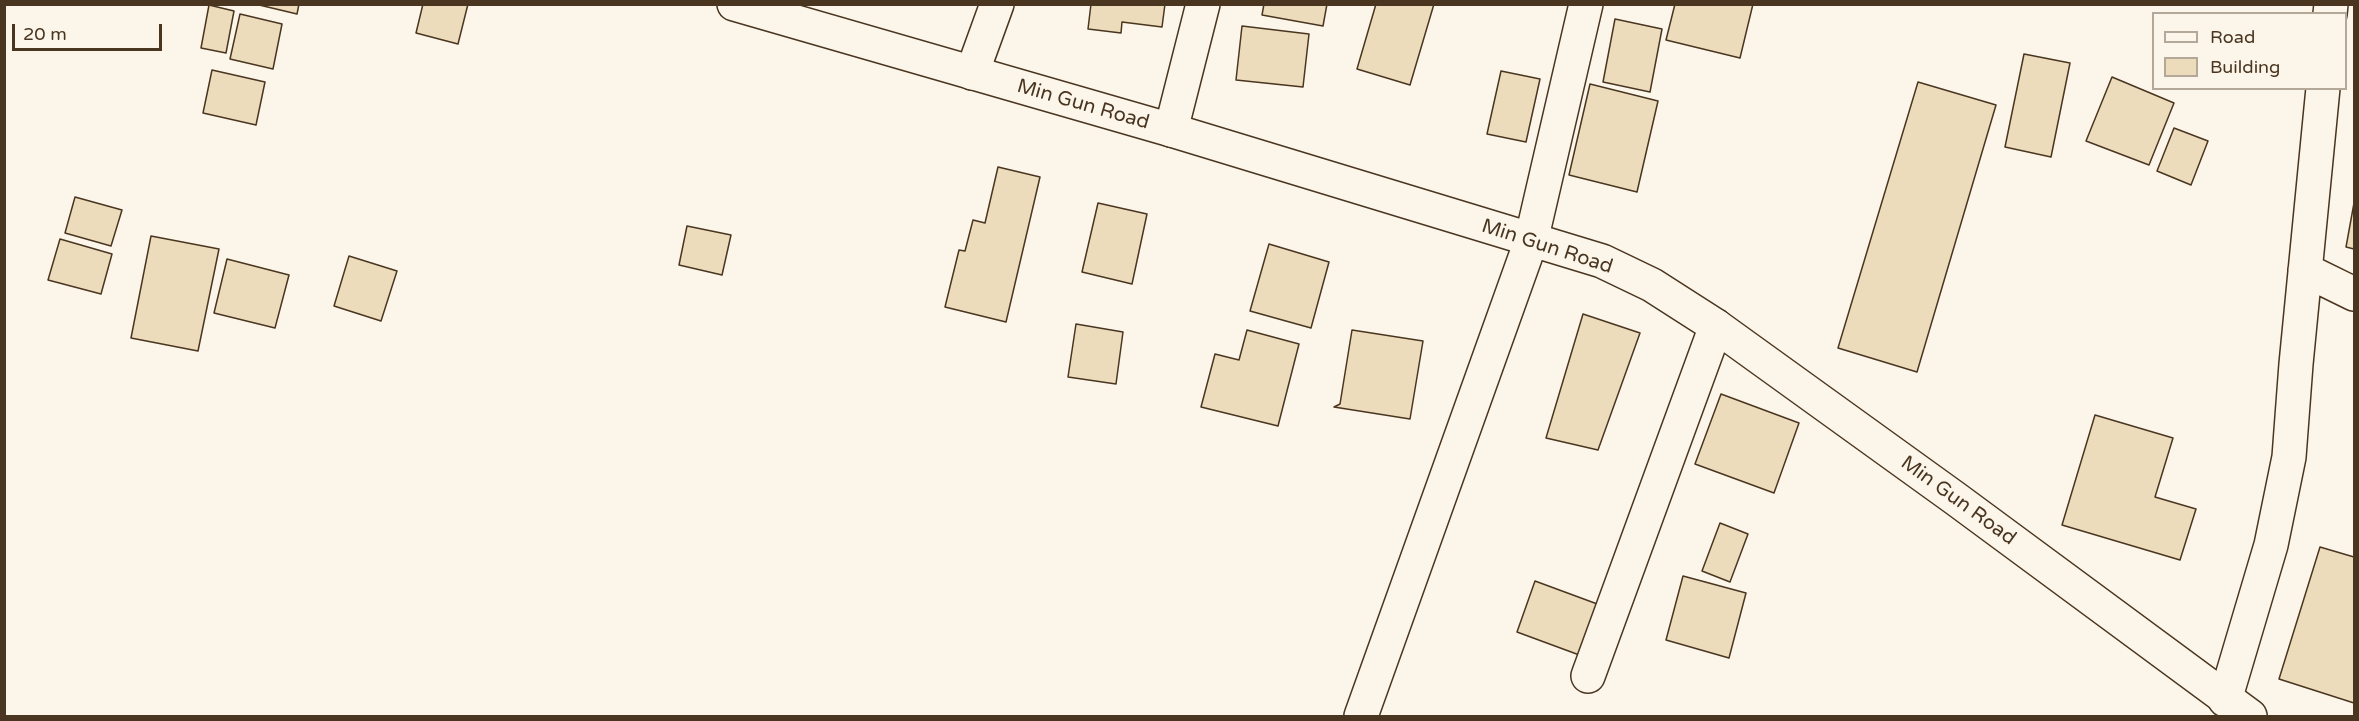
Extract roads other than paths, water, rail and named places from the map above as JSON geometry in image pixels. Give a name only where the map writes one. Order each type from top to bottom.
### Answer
[{"type":"street","points":[[972,73],[997,4]]},
{"type":"street","points":[[1171,130],[1203,4]]},
{"type":"street","points":[[1361,717],[1531,241],[1586,4]]},
{"type":"street","name":"Min Gun Road","points":[[738,5],[1171,130],[1602,261],[1652,285],[1716,326],[1956,499],[2237,708]]},
{"type":"street","points":[[2237,708],[2289,457],[2323,90]]},
{"type":"street","points":[[2305,270],[2355,294]]},
{"type":"street","points":[[1588,676],[1716,326]]}]
